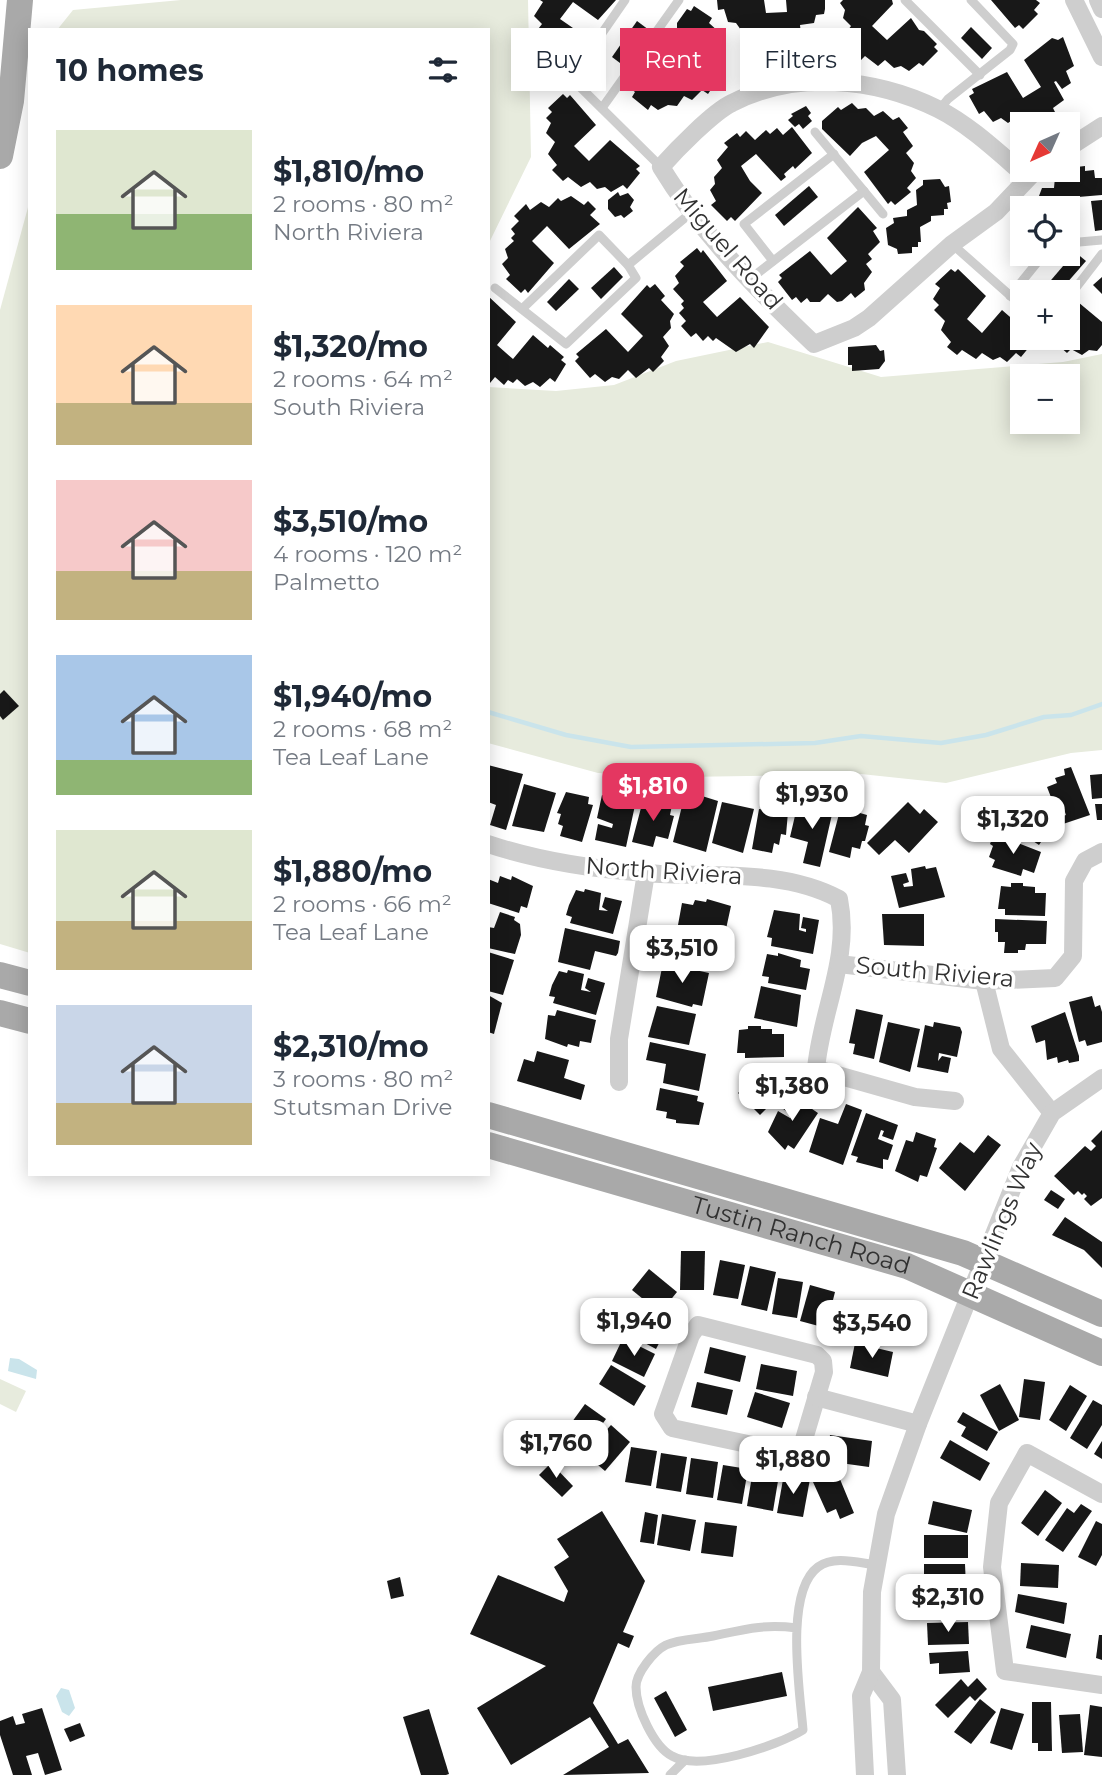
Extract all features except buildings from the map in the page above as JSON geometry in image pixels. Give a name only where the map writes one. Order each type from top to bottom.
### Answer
[{"type":"main road","points":[[0,156],[11,101],[20,0]]},
{"type":"main road","points":[[0,975],[28,982]]},
{"type":"main road","points":[[0,1013],[28,1020]]},
{"type":"main road","name":"Tustin Ranch Road","points":[[490,1116],[982,1260],[1102,1314]]},
{"type":"main road","name":"Tustin Ranch Road","points":[[490,1146],[841,1244],[907,1266],[970,1291],[1102,1353]]},
{"type":"street","points":[[1074,0],[1102,57]]},
{"type":"street","points":[[1098,0],[1102,9]]},
{"type":"street","name":"Miguel Road","points":[[1010,159],[939,110],[869,85],[842,80],[783,86],[731,103],[661,167],[692,212],[750,279],[814,344],[854,328],[870,318],[952,244],[996,212],[1024,182]]},
{"type":"street","points":[[1080,140],[1102,126]]},
{"type":"street","name":"North Riviera","points":[[490,845],[518,854],[569,863],[646,873],[783,881],[819,888],[839,899],[844,925],[839,964]]},
{"type":"street","name":"South Riviera","points":[[839,964],[984,981],[1055,978],[1073,956],[1074,881],[1085,861],[1102,852]]},
{"type":"street","points":[[619,1082],[619,1039],[646,873]]},
{"type":"street","points":[[839,964],[818,1046],[816,1069],[915,1097],[955,1101]]},
{"type":"street","points":[[984,981],[1000,1049],[1052,1113]]},
{"type":"street","name":"Rawlings Way","points":[[865,1775],[861,1696],[871,1672],[872,1592],[886,1514],[918,1424],[1021,1167],[1052,1113],[1102,1078]]},
{"type":"street","points":[[698,1325],[817,1355],[823,1361],[824,1372],[816,1397],[803,1446],[790,1453],[672,1428],[663,1414],[691,1335],[698,1325]]},
{"type":"street","points":[[816,1397],[918,1424]]},
{"type":"street","points":[[1102,1494],[1027,1452],[999,1503],[992,1567],[1005,1671],[1102,1685]]},
{"type":"street","points":[[871,1672],[892,1700],[897,1775]]},
{"type":"lane","points":[[625,0],[570,78],[661,167]]},
{"type":"lane","points":[[602,108],[679,0]]},
{"type":"lane","points":[[905,0],[979,75]]},
{"type":"lane","points":[[939,110],[948,99],[1010,50],[1013,44],[971,0]]},
{"type":"lane","points":[[815,132],[883,214]]},
{"type":"lane","points":[[773,261],[744,224],[834,154]]},
{"type":"lane","points":[[750,279],[864,191]]},
{"type":"lane","points":[[628,265],[692,212]]},
{"type":"lane","points":[[495,288],[566,344],[636,278],[628,265],[599,235],[522,309]]},
{"type":"lane","points":[[1080,242],[1102,240]]},
{"type":"lane","points":[[952,244],[1010,296]]},
{"type":"lane","points":[[1080,282],[1102,254]]},
{"type":"lane","points":[[1023,280],[1034,266]]},
{"type":"lane","points":[[797,1629],[764,1625],[665,1646],[640,1671],[636,1687],[643,1715],[662,1748],[673,1757],[701,1763],[788,1740],[803,1730],[797,1629],[806,1582],[819,1566],[837,1560],[877,1565]]},
{"type":"lane","points":[[670,1775],[685,1760]]},
{"type":"shaded area","points":[[181,0],[528,0],[529,28],[511,28],[511,91],[530,91],[531,157],[490,241],[490,28],[59,28],[73,10]]},
{"type":"shaded area","points":[[28,207],[28,952],[0,944],[0,310]]},
{"type":"shaded area","points":[[768,342],[881,377],[1010,366],[1010,434],[1080,434],[1080,364],[1039,364],[1102,354],[1102,750],[1071,753],[946,783],[861,774],[684,777],[598,773],[490,744],[490,387],[556,391],[614,385],[676,361]]},
{"type":"shaded area","points":[[0,1379],[26,1391],[16,1412],[0,1404]]},
{"type":"water","points":[[10,1358],[19,1359],[37,1370],[36,1379],[8,1371]]},
{"type":"water","points":[[61,1688],[69,1690],[75,1708],[69,1716],[62,1712],[56,1696]]},
{"type":"waterway","points":[[490,713],[566,735],[631,747],[815,743],[861,736],[941,743],[986,735],[1044,717],[1071,715],[1102,704]]}]
